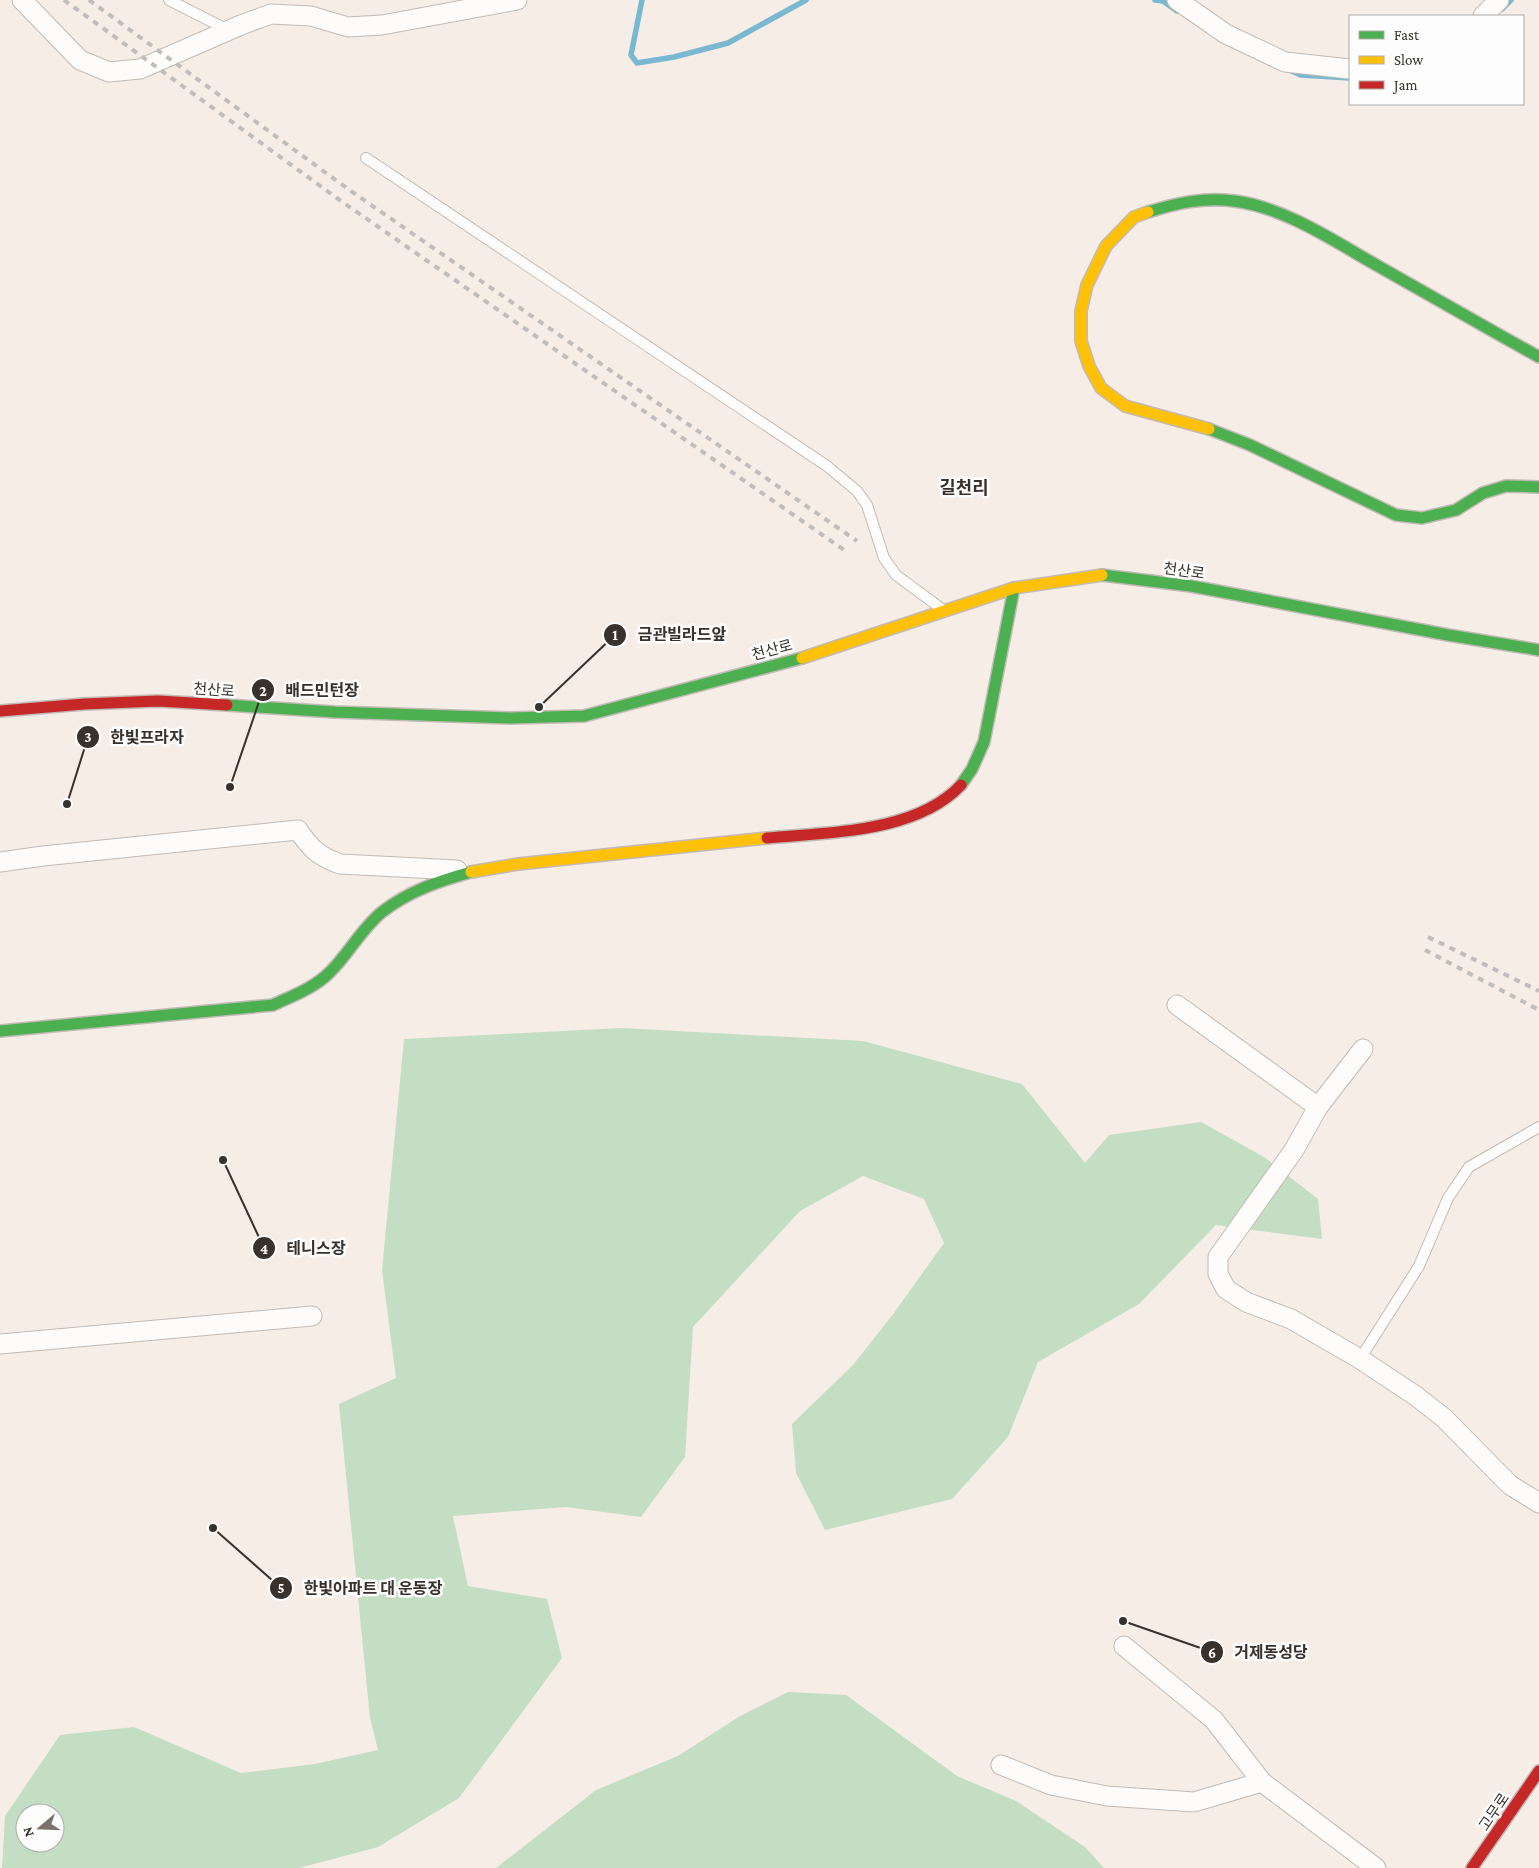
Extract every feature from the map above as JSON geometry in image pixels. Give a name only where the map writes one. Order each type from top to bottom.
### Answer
[{"type":"street","points":[[22,0],[80,60],[109,72],[140,68],[228,30],[271,14],[307,8],[348,27],[382,25],[517,0]]},
{"type":"street","points":[[1177,0],[1226,34],[1285,62],[1349,69]]},
{"type":"street","points":[[1484,15],[1499,0]]},
{"type":"street","points":[[1539,357],[1318,232],[1271,210],[1235,201],[1203,199],[1170,205],[1134,218],[1106,246],[1087,285],[1081,311],[1081,341],[1089,366],[1101,388],[1125,406],[1204,427],[1240,441],[1396,515],[1422,518],[1456,510],[1483,493],[1506,486],[1539,487]]},
{"type":"street","name":"천산로","points":[[0,711],[84,704],[158,701],[334,712],[510,718],[584,716],[807,657],[1014,588],[1103,575],[1191,586],[1448,635],[1539,650]]},
{"type":"street","points":[[0,1031],[273,1005],[305,990],[329,973],[351,945],[388,908],[411,893],[437,881],[475,871],[528,863],[863,828],[902,819],[929,809],[947,799],[964,783],[975,764],[984,742],[1014,588]]},
{"type":"street","points":[[0,862],[298,830],[309,847],[322,858],[340,864],[475,871]]},
{"type":"street","points":[[1177,1005],[1318,1107]]},
{"type":"street","points":[[1363,1050],[1318,1107],[1294,1150],[1218,1257],[1218,1274],[1226,1289],[1246,1302],[1291,1320],[1360,1359],[1416,1396],[1444,1418],[1510,1485],[1539,1503]]},
{"type":"street","points":[[0,1344],[312,1316]]},
{"type":"street","points":[[1124,1646],[1214,1720],[1262,1782],[1376,1868]]},
{"type":"street","points":[[1001,1765],[1051,1785],[1107,1796],[1146,1799],[1194,1802],[1262,1782]]},
{"type":"street","name":"고무로","points":[[1472,1868],[1539,1771]]},
{"type":"lane","points":[[169,0],[228,30]]},
{"type":"lane","points":[[366,158],[827,466],[857,491],[867,505],[884,558],[896,576],[945,611]]},
{"type":"lane","points":[[1360,1359],[1419,1266],[1448,1198],[1469,1167],[1539,1127]]},
{"type":"green space","points":[[622,1028],[863,1041],[1022,1084],[1085,1163],[1109,1135],[1201,1122],[1264,1157],[1318,1199],[1322,1239],[1216,1225],[1139,1304],[1038,1362],[1008,1437],[952,1499],[825,1530],[796,1473],[792,1424],[853,1365],[894,1313],[944,1243],[924,1199],[863,1176],[800,1211],[693,1327],[685,1457],[641,1517],[566,1507],[453,1516],[468,1586],[547,1599],[562,1658],[459,1798],[378,1847],[299,1868],[2,1868],[5,1816],[60,1735],[134,1727],[241,1773],[315,1764],[378,1750],[370,1718],[339,1404],[396,1378],[382,1270],[404,1039]]},
{"type":"green space","points":[[788,1692],[846,1695],[957,1776],[1016,1801],[1085,1847],[1104,1868],[496,1868],[596,1790],[678,1756],[740,1716]]},
{"type":"waterway","points":[[642,0],[631,55],[637,63],[674,57],[728,43],[806,0]]},
{"type":"waterway","points":[[1155,0],[1163,1],[1177,11]]},
{"type":"waterway","points":[[1502,9],[1511,0]]},
{"type":"waterway","points":[[1289,70],[1301,75],[1349,78]]},
{"type":"railway","points":[[64,0],[341,201],[847,552]]},
{"type":"railway","points":[[89,0],[348,189],[857,541]]},
{"type":"railway","points":[[1428,937],[1539,991]]},
{"type":"railway","points":[[1425,950],[1539,1010]]},
{"type":"traffic: fast","points":[[1148,212],[1201,200],[1234,201],[1253,204],[1271,210],[1308,226],[1539,357]]},
{"type":"traffic: fast","points":[[1209,429],[1250,445],[1396,515],[1422,518],[1456,510],[1483,493],[1506,486],[1539,487]]},
{"type":"traffic: fast","points":[[1102,575],[1191,586],[1448,635],[1539,650]]},
{"type":"traffic: fast","points":[[961,785],[972,769],[984,742],[1014,588]]},
{"type":"traffic: fast","points":[[227,705],[334,712],[510,718],[584,716],[802,658]]},
{"type":"traffic: fast","points":[[0,1031],[273,1005],[317,983],[323,978],[336,966],[374,919],[392,905],[425,888],[471,872]]},
{"type":"traffic: slow","points":[[1148,212],[1134,217],[1106,246],[1087,285],[1081,311],[1081,341],[1089,366],[1101,388],[1125,406],[1209,429]]},
{"type":"traffic: slow","points":[[802,658],[1014,588],[1102,575]]},
{"type":"traffic: slow","points":[[471,872],[518,864],[767,838]]},
{"type":"traffic: jam","points":[[0,711],[84,704],[158,701],[227,705]]},
{"type":"traffic: jam","points":[[767,838],[844,831],[896,821],[920,813],[942,801],[961,785]]},
{"type":"traffic: jam","points":[[1472,1868],[1539,1771]]},
{"type":"place","name":"금관빌라드앞","points":[[539,707]]},
{"type":"place","name":"배드민턴장","points":[[230,787]]},
{"type":"place","name":"한빛프라자","points":[[67,804]]},
{"type":"place","name":"테니스장","points":[[223,1160]]},
{"type":"place","name":"한빛아파트 대 운동장","points":[[213,1528]]},
{"type":"place","name":"거제동성당","points":[[1123,1621]]},
{"type":"district","name":"길천리","points":[[964,488]]}]
